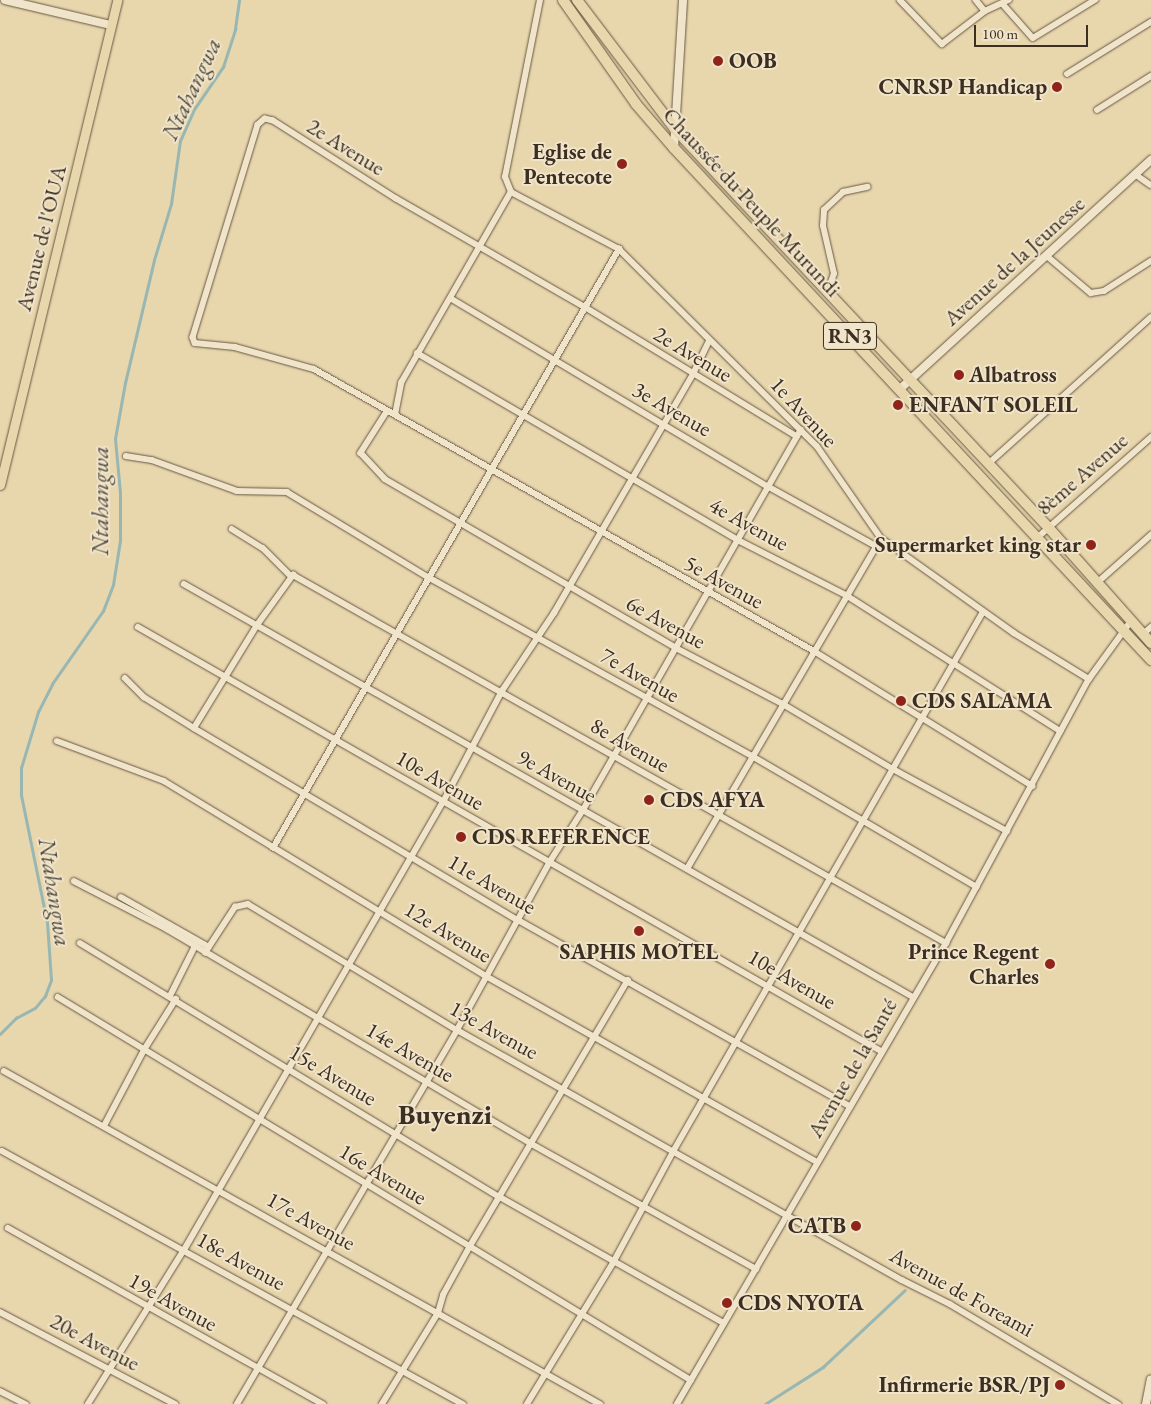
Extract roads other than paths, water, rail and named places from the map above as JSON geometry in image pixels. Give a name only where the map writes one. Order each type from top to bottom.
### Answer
[{"type":"highway","name":"Chaussée du Peuple Murundi","points":[[563,0],[636,104],[674,148],[1151,660]]},
{"type":"highway","name":"Chaussée du Peuple Murundi","points":[[577,0],[674,128],[1048,527],[1151,643]]},
{"type":"main road","name":"Avenue de l'OUA","points":[[0,485],[117,0]]},
{"type":"street","points":[[5,0],[111,25]]},
{"type":"street","points":[[395,415],[401,383],[452,299],[511,192],[504,177],[540,0]]},
{"type":"street","points":[[674,148],[683,0]]},
{"type":"street","points":[[900,0],[942,44],[985,11],[1009,0]]},
{"type":"street","points":[[976,0],[985,11]]},
{"type":"street","points":[[1002,4],[1033,38],[1095,0]]},
{"type":"street","points":[[1067,74],[1151,22]]},
{"type":"street","points":[[1097,110],[1151,76]]},
{"type":"street","name":"2e Avenue","points":[[395,415],[314,369],[235,347],[198,344],[192,337],[258,125],[265,119],[273,121],[481,248],[584,307],[796,437]]},
{"type":"street","name":"Avenue de la Jeunesse","points":[[900,389],[1151,160]]},
{"type":"street","points":[[1135,174],[1151,185]]},
{"type":"street","points":[[828,291],[834,274],[823,226],[824,210],[843,192],[867,187]]},
{"type":"street","name":"1e Avenue","points":[[511,192],[619,249],[817,446],[881,538],[983,612],[1089,679]]},
{"type":"street","points":[[273,848],[428,577],[493,472],[584,307],[619,249]]},
{"type":"street","points":[[1046,255],[1091,292],[1104,291],[1151,261]]},
{"type":"street","name":"3e Avenue","points":[[452,299],[553,362],[664,424],[769,487],[876,546]]},
{"type":"street","points":[[988,464],[1151,317]]},
{"type":"street","points":[[88,1404],[184,1250],[443,802],[502,691],[528,647],[539,637],[569,587],[599,532],[693,374],[709,340]]},
{"type":"street","name":"4e Avenue","points":[[418,353],[523,417],[738,540],[846,595],[952,665],[1060,731]]},
{"type":"street","name":"6e Avenue","points":[[387,412],[362,451],[362,456],[385,479],[460,525],[676,648],[783,704],[892,769],[1007,831]]},
{"type":"street","name":"5e Avenue","points":[[395,415],[599,532],[814,651],[922,720],[1033,786]]},
{"type":"street","points":[[237,1404],[427,1082],[549,863],[614,757],[801,430]]},
{"type":"street","name":"8ème Avenue","points":[[1036,538],[1151,437]]},
{"type":"street","name":"7e Avenue","points":[[126,456],[152,460],[237,491],[287,492],[428,577],[539,637],[646,700],[752,756],[977,887]]},
{"type":"street","name":"8e Avenue","points":[[232,529],[264,548],[294,576],[397,631],[614,757],[719,814],[946,943]]},
{"type":"street","points":[[1098,582],[1151,535]]},
{"type":"street","points":[[687,869],[881,538]]},
{"type":"street","points":[[194,728],[257,625],[294,576]]},
{"type":"street","name":"9e Avenue","points":[[184,584],[914,997]]},
{"type":"street","points":[[528,1404],[613,1263],[645,1207],[674,1150],[706,1098],[983,612]]},
{"type":"street","name":"Avenue de la Santé","points":[[677,1404],[881,1051],[946,943],[1033,786],[1060,731],[1089,679],[1131,621]]},
{"type":"street","name":"10e Avenue","points":[[138,627],[881,1051]]},
{"type":"street","points":[[1143,634],[1151,627]]},
{"type":"street","name":"11e Avenue","points":[[125,678],[144,696],[194,728],[518,920],[850,1106]]},
{"type":"street","name":"12e Avenue","points":[[57,741],[164,781],[486,976],[817,1162]]},
{"type":"street","name":"14e Avenue","points":[[74,881],[195,946],[317,1020],[756,1269]]},
{"type":"street","points":[[120,898],[209,947]]},
{"type":"street","name":"13e Avenue","points":[[205,953],[235,907],[248,904],[457,1030],[787,1213]]},
{"type":"street","name":"15e Avenue","points":[[80,943],[500,1197],[613,1263],[724,1323]]},
{"type":"street","points":[[104,1126],[173,998],[195,946]]},
{"type":"street","points":[[382,1404],[402,1368],[438,1313],[443,1295],[530,1142],[596,1038],[628,980]]},
{"type":"street","name":"16e Avenue","points":[[58,997],[691,1380]]},
{"type":"street","name":"17e Avenue","points":[[4,1071],[328,1250],[600,1404]]},
{"type":"street","name":"18e Avenue","points":[[2,1151],[402,1368],[463,1404]]},
{"type":"street","name":"Avenue de Foreami","points":[[787,1213],[1040,1356],[1118,1404]]},
{"type":"street","name":"19e Avenue","points":[[8,1228],[148,1308],[323,1404]]},
{"type":"street","name":"20e Avenue","points":[[0,1312],[174,1404]]},
{"type":"street","points":[[1146,1404],[1149,1397],[1151,1379]]},
{"type":"street","points":[[0,1391],[26,1404]]},
{"type":"waterway","name":"Ntahangwa","points":[[0,1034],[16,1018],[35,1008],[45,996],[51,980],[47,923],[21,795],[21,768],[38,712],[52,684],[103,611],[113,585],[120,541],[120,493],[115,439],[125,383],[154,260],[171,204],[180,141],[195,108],[223,67],[235,29],[239,0]]},
{"type":"waterway","points":[[765,1404],[823,1367],[905,1290]]},
{"type":"place","name":"OOB","points":[[718,61]]},
{"type":"place","name":"CNRSP Handicap","points":[[1057,87]]},
{"type":"place","name":"Eglise de Pentecote","points":[[622,164]]},
{"type":"place","name":"Albatross","points":[[959,375]]},
{"type":"place","name":"ENFANT SOLEIL","points":[[898,405]]},
{"type":"place","name":"Supermarket king star","points":[[1091,545]]},
{"type":"place","name":"CDS SALAMA","points":[[901,701]]},
{"type":"place","name":"CDS AFYA","points":[[649,800]]},
{"type":"place","name":"CDS REFERENCE","points":[[461,837]]},
{"type":"place","name":"SAPHIS MOTEL","points":[[639,931]]},
{"type":"place","name":"Prince Regent Charles","points":[[1050,964]]},
{"type":"place","name":"CATB","points":[[856,1226]]},
{"type":"place","name":"CDS NYOTA","points":[[727,1303]]},
{"type":"place","name":"Infirmerie BSR/PJ","points":[[1060,1385]]},
{"type":"district","name":"Buyenzi","points":[[445,1114]]}]
